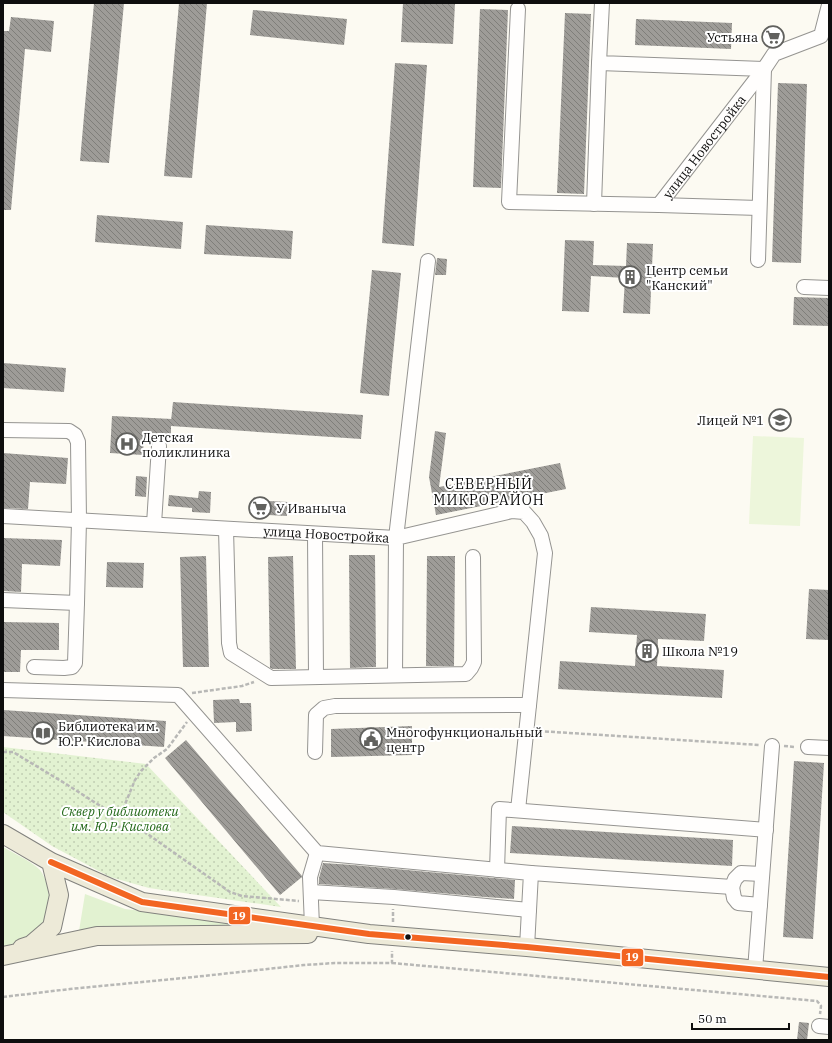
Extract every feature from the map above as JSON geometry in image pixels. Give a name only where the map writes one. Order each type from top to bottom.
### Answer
[{"type":"main road","points":[[3,834],[51,862],[142,902],[369,934]]},
{"type":"main road","points":[[3,956],[31,945],[52,927],[59,895],[51,862]]},
{"type":"main road","points":[[3,956],[97,936],[369,934],[527,947],[829,977]]},
{"type":"lane","points":[[594,204],[602,3]]},
{"type":"lane","name":"улица Новостройка","points":[[518,9],[509,202],[659,205],[774,54],[825,34],[829,5]]},
{"type":"lane","points":[[599,63],[764,69],[758,260]]},
{"type":"lane","points":[[659,205],[760,208]]},
{"type":"lane","name":"улица Новостройка","points":[[3,516],[396,538],[428,261]]},
{"type":"lane","points":[[804,287],[829,288]]},
{"type":"lane","points":[[3,430],[69,431],[75,435],[78,442],[79,520],[75,663],[72,667],[64,668],[34,667]]},
{"type":"lane","points":[[154,524],[159,446]]},
{"type":"lane","points":[[395,675],[396,538],[512,511],[524,512],[533,522],[541,536],[545,553],[518,810]]},
{"type":"lane","points":[[226,529],[229,643],[231,653],[271,678],[466,674],[474,662],[474,557]]},
{"type":"lane","points":[[315,534],[316,677]]},
{"type":"lane","points":[[3,600],[77,603]]},
{"type":"lane","points":[[3,690],[178,695],[193,714],[317,853],[531,873],[732,887]]},
{"type":"lane","points":[[316,752],[316,715],[324,708],[335,706],[529,705]]},
{"type":"lane","points":[[755,970],[772,746]]},
{"type":"lane","points":[[808,747],[829,748]]},
{"type":"lane","points":[[497,870],[498,809],[766,830]]},
{"type":"lane","points":[[312,926],[310,877],[317,853]]},
{"type":"lane","points":[[527,947],[531,873]]},
{"type":"lane","points":[[760,905],[738,903],[734,898],[732,887],[735,879],[741,873],[762,874]]},
{"type":"lane","points":[[311,897],[394,897],[529,910]]},
{"type":"path","points":[[178,695],[242,686],[271,678]]},
{"type":"path","points":[[123,809],[135,780],[141,771],[166,749],[193,714]]},
{"type":"path","points":[[526,730],[808,747]]},
{"type":"path","points":[[3,752],[14,752],[113,814]]},
{"type":"path","points":[[123,809],[129,814],[130,818],[126,824],[119,826],[115,824],[112,818],[115,811],[123,809]]},
{"type":"path","points":[[128,821],[235,895],[311,897]]},
{"type":"path","points":[[392,963],[394,897]]},
{"type":"path","points":[[3,997],[304,965],[335,963],[392,963],[817,1001],[821,1006],[824,1026]]},
{"type":"green space","points":[[753,436],[804,438],[800,526],[749,524]]},
{"type":"green space","name":"Сквер у библиотеки им. Ю.Р. Кислова","points":[[3,747],[146,764],[281,907],[149,888],[110,877],[52,846],[3,812]]},
{"type":"green space","points":[[3,847],[28,861],[40,870],[47,885],[49,900],[46,916],[38,930],[21,942],[3,948]]},
{"type":"green space","points":[[85,894],[125,909],[314,931],[79,931]]},
{"type":"building","points":[[94,3],[124,3],[109,163],[80,161]]},
{"type":"building","points":[[179,3],[207,3],[192,178],[164,176]]},
{"type":"building","points":[[403,3],[455,3],[453,44],[401,42]]},
{"type":"building","points":[[480,9],[508,10],[501,188],[473,187]]},
{"type":"building","points":[[253,10],[347,19],[344,45],[250,35]]},
{"type":"building","points":[[565,13],[591,14],[584,194],[557,193]]},
{"type":"building","points":[[11,17],[54,21],[51,52],[25,49],[11,210],[3,210],[3,38],[4,31],[9,31]]},
{"type":"building","points":[[636,19],[732,23],[731,49],[635,45]]},
{"type":"building","points":[[395,63],[427,65],[414,246],[382,243]]},
{"type":"building","points":[[778,83],[807,84],[801,263],[772,262]]},
{"type":"building","points":[[97,215],[183,222],[181,249],[95,242]]},
{"type":"building","points":[[206,225],[293,231],[291,259],[204,254]]},
{"type":"building","name":"Центр семьи \"Канский\"","points":[[565,240],[594,241],[593,265],[626,266],[627,243],[653,244],[650,314],[623,313],[625,278],[591,276],[589,312],[562,311]]},
{"type":"building","points":[[437,258],[447,259],[446,275],[435,275]]},
{"type":"building","points":[[372,270],[401,273],[389,396],[360,393]]},
{"type":"building","points":[[794,297],[829,298],[829,326],[793,325]]},
{"type":"building","points":[[3,363],[66,368],[64,392],[3,388]]},
{"type":"building","points":[[173,402],[363,415],[361,439],[171,426],[171,434],[144,433],[143,455],[110,453],[112,416],[171,419]]},
{"type":"building","points":[[435,431],[446,433],[439,487],[560,463],[566,489],[436,515],[429,477]]},
{"type":"building","points":[[3,453],[68,458],[66,484],[30,482],[28,509],[3,508]]},
{"type":"building","points":[[136,476],[147,477],[146,497],[135,496]]},
{"type":"building","points":[[199,491],[211,492],[210,513],[192,512],[192,508],[168,506],[169,495],[198,498]]},
{"type":"building","points":[[251,500],[288,502],[287,516],[250,514]]},
{"type":"building","points":[[3,538],[62,540],[60,566],[22,564],[21,592],[3,591]]},
{"type":"building","points":[[349,555],[375,555],[376,667],[350,668]]},
{"type":"building","points":[[206,556],[209,667],[183,667],[180,557]]},
{"type":"building","points":[[293,556],[296,669],[273,669],[270,668],[268,557]]},
{"type":"building","points":[[427,556],[455,556],[454,666],[426,666]]},
{"type":"building","points":[[107,562],[144,563],[143,588],[106,587]]},
{"type":"building","points":[[809,589],[829,590],[829,640],[806,639]]},
{"type":"building","name":"Школа №19","points":[[591,607],[706,614],[704,641],[658,639],[657,666],[724,670],[722,698],[558,689],[560,661],[635,666],[637,635],[589,632]]},
{"type":"building","points":[[3,622],[59,623],[59,650],[21,650],[20,672],[3,672]]},
{"type":"building","points":[[239,699],[240,703],[251,703],[252,731],[236,732],[236,722],[214,723],[213,700]]},
{"type":"building","points":[[3,710],[166,721],[164,747],[3,736]]},
{"type":"building","points":[[412,726],[412,755],[331,757],[331,729]]},
{"type":"building","points":[[186,740],[302,876],[280,895],[165,758]]},
{"type":"building","points":[[794,761],[824,763],[813,939],[783,937]]},
{"type":"building","points":[[512,826],[733,840],[732,866],[510,853]]},
{"type":"building","points":[[323,863],[515,880],[514,899],[319,884]]},
{"type":"building","points":[[799,1022],[809,1023],[807,1040],[797,1040]]},
{"type":"transit line","name":"19","points":[[51,862],[142,902],[369,934],[527,947],[829,977]]},
{"type":"place","name":"Устьяна","points":[[773,37]]},
{"type":"place","name":"Центр семьи \"Канский\"","points":[[630,277]]},
{"type":"place","name":"Лицей №1","points":[[780,420]]},
{"type":"place","name":"Детская поликлиника","points":[[127,444]]},
{"type":"place","name":"У Иваныча","points":[[260,508]]},
{"type":"place","name":"Школа №19","points":[[647,651]]},
{"type":"place","name":"Библиотека им. Ю.Р. Кислова","points":[[43,733]]},
{"type":"place","name":"Многофункциональный центр","points":[[371,739]]},
{"type":"district","name":"СЕВЕРНЫЙ МИКРОРАЙОН","points":[[489,492]]}]
